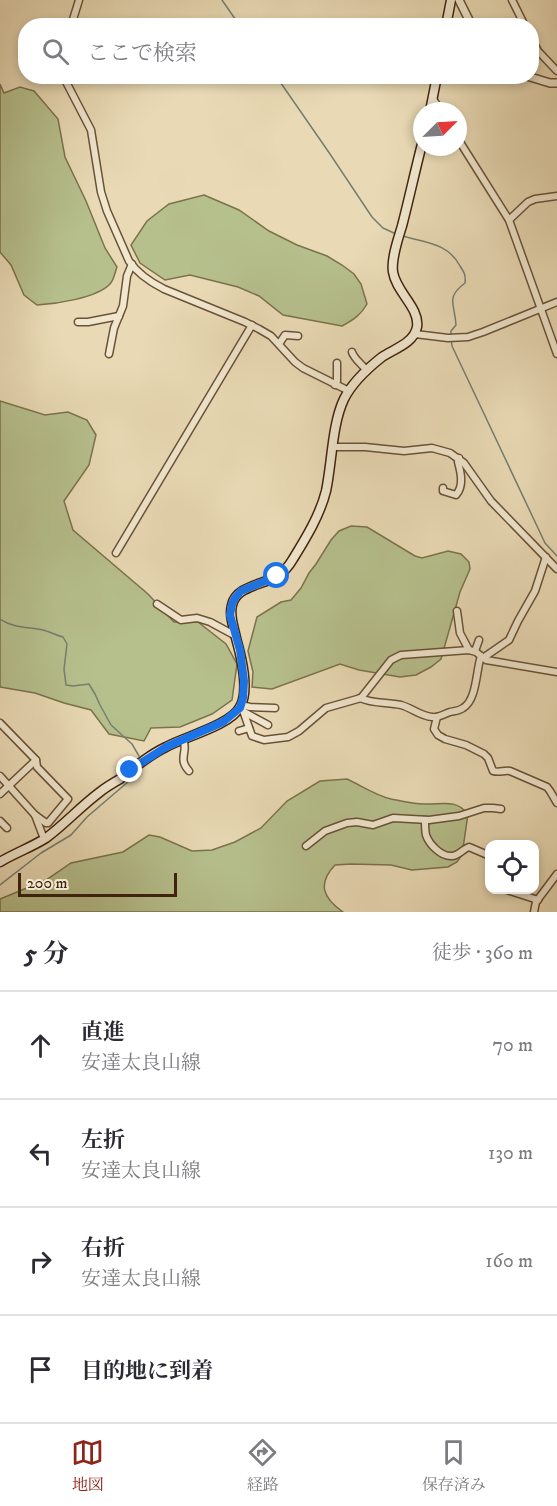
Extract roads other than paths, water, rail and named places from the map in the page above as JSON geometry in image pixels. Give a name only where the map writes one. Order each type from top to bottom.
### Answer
[{"type":"main road","points":[[448,18],[451,0]]},
{"type":"main road","points":[[432,102],[435,84]]},
{"type":"main road","points":[[0,862],[44,839],[99,792],[156,752],[223,722],[243,708],[242,661],[230,615],[232,604],[241,591],[286,570],[311,528],[323,501],[341,405],[349,391],[367,371],[382,357],[408,342],[415,334],[416,316],[398,288],[393,273],[399,235],[419,156]]},
{"type":"street","points":[[73,18],[79,0]]},
{"type":"street","points":[[459,0],[468,18]]},
{"type":"street","points":[[512,0],[521,18]]},
{"type":"street","points":[[539,52],[557,71]]},
{"type":"street","points":[[539,80],[557,83]]},
{"type":"street","points":[[67,84],[91,130],[100,192],[107,211],[132,264],[142,275],[164,289],[266,333],[295,362],[349,391]]},
{"type":"street","points":[[467,153],[509,220],[557,354]]},
{"type":"street","points":[[509,220],[528,201],[557,196]]},
{"type":"street","points":[[109,354],[114,328],[123,306],[127,276],[132,264]]},
{"type":"street","points":[[415,334],[457,338],[483,332],[557,302]]},
{"type":"street","points":[[78,322],[119,316]]},
{"type":"street","points":[[116,553],[252,326]]},
{"type":"street","points":[[279,344],[285,335],[298,336]]},
{"type":"street","points":[[352,352],[353,357],[362,363],[367,371]]},
{"type":"street","points":[[335,385],[337,363]]},
{"type":"street","points":[[333,447],[404,451],[432,448],[459,458],[475,477],[490,501],[557,569]]},
{"type":"street","points":[[443,488],[443,491],[456,495],[459,493],[462,483],[459,458]]},
{"type":"street","points":[[462,483],[475,477]]},
{"type":"street","points":[[243,708],[252,736],[264,740],[283,739],[299,731],[326,708],[366,694],[391,660],[397,656],[477,654],[509,640],[535,591],[546,557]]},
{"type":"street","points":[[157,604],[181,620],[197,618],[210,622],[236,636]]},
{"type":"street","points":[[457,611],[460,633],[477,654],[486,660],[557,672]]},
{"type":"street","points":[[360,698],[367,702],[400,705],[424,716],[437,717],[466,706],[474,691],[479,640]]},
{"type":"street","points":[[243,708],[275,708]]},
{"type":"street","points":[[243,708],[268,725]]},
{"type":"street","points":[[437,717],[434,729],[438,735],[445,740],[466,745],[484,754],[493,771],[510,771],[547,787],[557,803]]},
{"type":"street","points":[[0,723],[36,760],[37,767],[68,800],[46,824],[0,776]]},
{"type":"street","points":[[239,731],[249,728]]},
{"type":"street","points":[[183,739],[186,746],[182,759],[189,771]]},
{"type":"street","points":[[0,794],[36,760]]},
{"type":"street","points":[[306,846],[325,831],[347,823],[373,825],[398,817],[425,820],[459,816],[484,808],[501,809]]},
{"type":"street","points":[[35,815],[44,839]]},
{"type":"street","points":[[425,820],[425,832],[428,839],[432,846],[443,854],[453,856],[469,847],[485,854]]},
{"type":"street","points":[[0,821],[8,828]]},
{"type":"street","points":[[534,912],[538,900],[557,874]]},
{"type":"street","points":[[519,894],[538,900]]},
{"type":"waterway","points":[[222,0],[234,18]]},
{"type":"waterway","points":[[282,84],[372,217],[383,228],[396,234]]},
{"type":"waterway","points":[[403,236],[443,248],[455,258],[464,272],[465,283],[453,297],[456,325],[451,334]]},
{"type":"waterway","points":[[451,339],[452,346],[545,543],[557,556]]},
{"type":"waterway","points":[[0,619],[15,626],[43,630],[63,637],[67,644],[64,669],[66,685],[89,684],[111,725],[132,744],[139,756]]},
{"type":"waterway","points":[[0,885],[41,853],[71,835],[87,817],[129,781],[133,774]]}]
